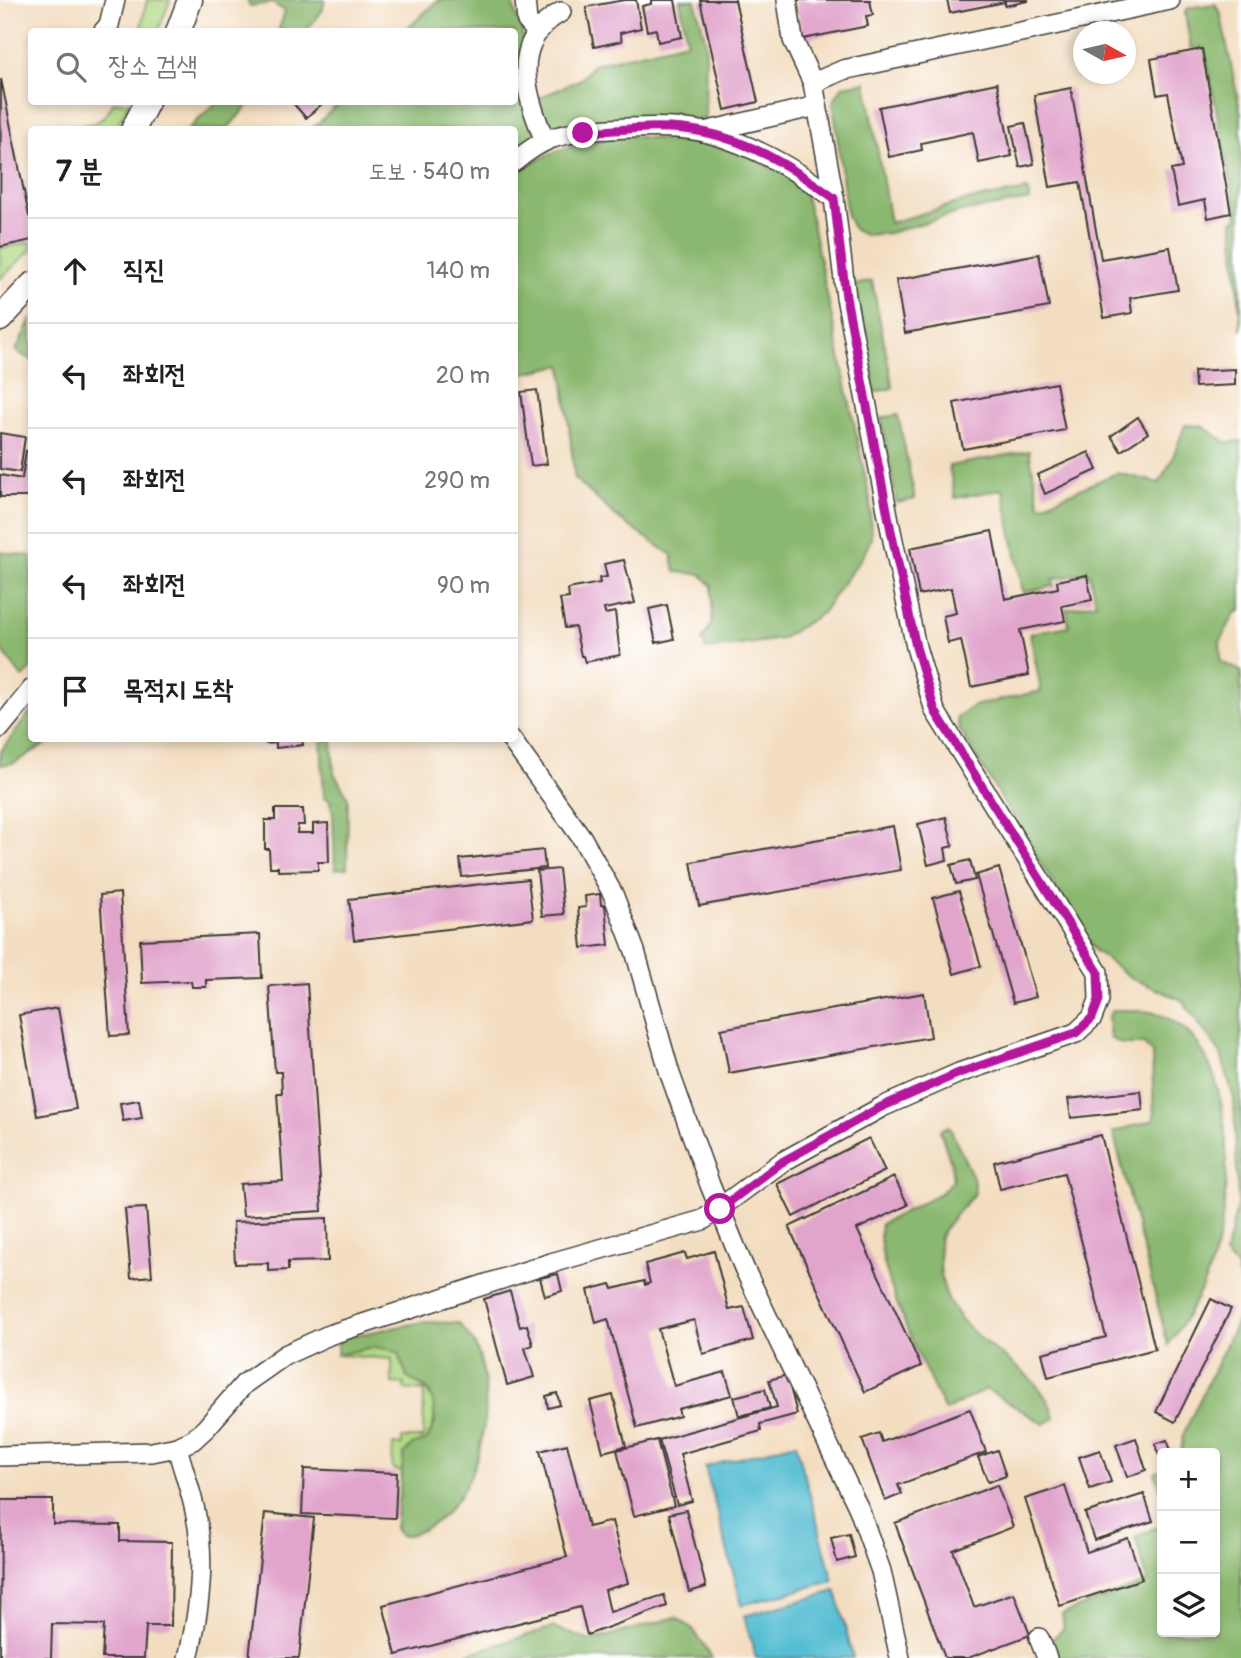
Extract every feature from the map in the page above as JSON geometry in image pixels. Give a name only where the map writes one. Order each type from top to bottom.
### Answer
[{"type":"street","points":[[106,28],[115,0]]},
{"type":"street","points":[[180,28],[190,0]]},
{"type":"street","points":[[525,0],[527,22],[536,31]]},
{"type":"street","points":[[0,1456],[67,1452],[152,1452],[177,1447],[193,1440],[244,1384],[285,1355],[329,1335],[551,1263],[703,1220],[782,1162],[881,1107],[959,1073],[1076,1033],[1092,1018],[1099,1000],[1098,972],[935,711],[916,647],[891,531],[846,297],[834,198],[813,83],[793,40],[787,0]]},
{"type":"street","points":[[813,83],[843,70],[1170,0]]},
{"type":"street","points":[[545,141],[535,117],[527,78],[528,50],[536,31],[561,12]]},
{"type":"street","points":[[135,126],[146,105]]},
{"type":"street","points":[[518,159],[545,141],[630,128],[703,132],[817,106]]},
{"type":"street","points":[[703,132],[794,169],[834,198]]},
{"type":"street","points":[[0,319],[28,289]]},
{"type":"street","points":[[0,729],[28,694]]},
{"type":"street","points":[[513,742],[582,838],[613,894],[635,951],[670,1074],[720,1209],[744,1268],[859,1509],[881,1571],[900,1658]]},
{"type":"street","points":[[177,1447],[197,1518],[200,1577],[196,1627],[188,1658]]},
{"type":"street","points":[[1039,1638],[1047,1658]]},
{"type":"green space","points":[[147,0],[170,0],[159,28],[141,28]]},
{"type":"green space","points":[[247,0],[325,0],[322,11],[308,28],[279,28],[285,11],[272,3],[250,6]]},
{"type":"green space","points":[[438,0],[511,0],[522,31],[535,137],[518,149],[518,126],[315,126],[337,105],[518,105],[518,28],[408,28]]},
{"type":"green space","points":[[680,0],[695,0],[706,42],[705,119],[555,128],[545,123],[539,98],[581,79],[594,64],[687,42]]},
{"type":"green space","points":[[1215,4],[1220,11],[1241,114],[1241,330],[1233,220],[1238,219],[1204,47],[1191,48],[1185,13],[1188,8]]},
{"type":"green space","points":[[866,82],[890,223],[965,201],[1027,190],[1030,200],[961,212],[889,233],[864,235],[854,230],[847,216],[833,101],[843,86]]},
{"type":"green space","points":[[112,105],[128,105],[117,126],[79,126],[97,122]]},
{"type":"green space","points":[[214,105],[248,105],[230,126],[191,126]]},
{"type":"green space","points":[[631,136],[707,144],[740,153],[791,176],[801,185],[808,204],[870,499],[871,539],[864,554],[822,613],[781,639],[706,650],[702,640],[712,623],[712,586],[701,574],[675,572],[672,555],[620,520],[575,479],[562,365],[518,374],[518,173],[555,151],[599,140]]},
{"type":"green space","points":[[28,243],[28,253],[0,279],[0,248]]},
{"type":"green space","points":[[872,281],[893,388],[875,392],[855,285]]},
{"type":"green space","points":[[28,325],[28,358],[16,351]]},
{"type":"green space","points":[[898,415],[915,499],[897,503],[881,418]]},
{"type":"green space","points":[[1185,425],[1202,426],[1228,443],[1241,441],[1241,611],[1235,613],[1220,642],[1221,662],[1241,671],[1241,1284],[1235,1265],[1225,1255],[1238,1203],[1234,1099],[1221,1054],[1182,1000],[1131,978],[1094,950],[959,729],[957,718],[973,706],[1041,691],[1030,633],[1069,626],[1066,609],[1096,603],[1089,572],[1053,579],[1054,586],[1023,592],[1003,489],[955,498],[949,466],[1029,451],[1040,506],[1117,473],[1159,483],[1171,462]]},
{"type":"green space","points":[[0,552],[28,556],[28,672],[23,678],[0,648]]},
{"type":"green space","points":[[28,715],[28,742],[49,742],[14,763],[0,765],[0,752]]},
{"type":"green space","points":[[321,742],[332,742],[334,773],[348,797],[347,868],[335,869],[333,813],[329,799],[324,797]]},
{"type":"green space","points":[[1113,1010],[1140,1010],[1159,1014],[1189,1034],[1207,1059],[1218,1090],[1224,1124],[1225,1196],[1214,1256],[1195,1302],[1168,1345],[1113,1132],[1154,1120],[1152,1053],[1144,1044],[1122,1044],[1110,1038],[1108,1017]]},
{"type":"green space","points":[[949,1126],[973,1177],[975,1193],[944,1229],[940,1238],[944,1289],[956,1312],[972,1331],[1029,1378],[1045,1396],[1055,1418],[1044,1424],[986,1389],[945,1411],[892,1291],[881,1242],[881,1224],[942,1192],[953,1180],[951,1163],[940,1130]]},
{"type":"green space","points":[[1241,1306],[1241,1658],[1058,1658],[1050,1641],[1064,1628],[1062,1614],[1148,1582],[1135,1537],[1157,1527],[1157,1637],[1220,1637],[1220,1448],[1182,1448],[1183,1435],[1240,1315]]},
{"type":"green space","points":[[423,1322],[459,1323],[475,1345],[483,1370],[486,1398],[483,1429],[477,1459],[465,1487],[448,1510],[427,1527],[401,1536],[395,1529],[404,1454],[412,1445],[427,1440],[435,1423],[433,1402],[429,1390],[407,1377],[399,1353],[374,1347],[337,1355],[338,1343],[345,1337]]},
{"type":"green space","points":[[382,1346],[399,1353],[407,1377],[425,1389],[434,1403],[434,1420],[427,1440],[415,1445],[408,1452],[403,1473],[392,1468],[393,1445],[402,1445],[402,1438],[423,1438],[424,1391],[404,1389],[404,1384],[392,1383],[392,1359],[337,1355],[363,1347]]},
{"type":"green space","points":[[676,1617],[693,1629],[712,1658],[455,1658],[553,1627],[590,1641]]},
{"type":"water","points":[[796,1443],[833,1581],[742,1605],[705,1467]]},
{"type":"water","points":[[836,1591],[853,1658],[756,1658],[744,1616]]},
{"type":"building","points":[[636,0],[641,28],[620,33],[622,41],[594,47],[586,7]]},
{"type":"building","points":[[651,0],[675,0],[682,37],[658,42],[656,29],[647,31],[642,6],[651,4]]},
{"type":"building","points":[[700,0],[735,0],[758,102],[725,110]]},
{"type":"building","points":[[795,0],[870,0],[873,15],[866,16],[868,26],[803,39]]},
{"type":"building","points":[[947,0],[1028,1],[1005,6],[1005,2],[950,13]]},
{"type":"building","points":[[1202,49],[1231,213],[1208,218],[1205,200],[1178,206],[1171,170],[1182,168],[1168,93],[1157,95],[1151,59]]},
{"type":"building","points":[[1,79],[28,211],[28,241],[0,247]]},
{"type":"building","points":[[997,83],[1012,156],[979,163],[973,132],[921,143],[922,150],[889,157],[879,107]]},
{"type":"building","points":[[1071,88],[1101,259],[1170,247],[1178,290],[1130,298],[1132,313],[1104,318],[1080,182],[1050,187],[1034,95]]},
{"type":"building","points":[[295,105],[321,105],[306,118]]},
{"type":"building","points":[[1025,123],[1034,164],[1020,167],[1011,126]]},
{"type":"building","points":[[1039,254],[1049,307],[905,333],[896,280]]},
{"type":"building","points":[[1235,369],[1235,385],[1195,387],[1194,371]]},
{"type":"building","points":[[1056,383],[1065,430],[963,449],[954,403]]},
{"type":"building","points":[[537,390],[547,464],[531,466],[521,392]]},
{"type":"building","points":[[1138,417],[1148,433],[1121,451],[1111,436]]},
{"type":"building","points":[[0,433],[25,437],[20,472],[0,469]]},
{"type":"building","points":[[28,451],[28,497],[0,497],[0,475],[22,479]]},
{"type":"building","points":[[1089,452],[1097,470],[1045,494],[1037,475]]},
{"type":"building","points":[[992,531],[1005,599],[1058,588],[1057,581],[1087,575],[1092,600],[1062,606],[1065,621],[1020,630],[1029,675],[971,687],[961,640],[948,643],[943,616],[956,613],[951,588],[919,595],[910,548]]},
{"type":"building","points":[[624,560],[635,603],[604,609],[605,614],[615,612],[620,655],[585,662],[581,656],[575,627],[565,628],[560,599],[569,598],[568,589],[600,583],[599,578],[607,577],[604,564]]},
{"type":"building","points":[[667,605],[674,639],[656,643],[649,609]]},
{"type":"building","points":[[266,742],[303,742],[303,745],[276,748],[276,743]]},
{"type":"building","points":[[275,809],[303,809],[304,825],[298,825],[297,833],[313,833],[313,824],[328,823],[329,862],[318,862],[318,870],[278,871],[278,867],[270,867],[269,849],[265,849],[265,820],[275,820]]},
{"type":"building","points":[[946,817],[953,846],[945,848],[947,860],[928,865],[918,824]]},
{"type":"building","points":[[893,826],[901,870],[699,906],[691,862]]},
{"type":"building","points":[[543,850],[545,868],[462,877],[460,859]]},
{"type":"building","points":[[970,860],[975,880],[956,884],[951,865]]},
{"type":"building","points":[[999,868],[1036,997],[1013,1003],[976,875]]},
{"type":"building","points":[[559,869],[564,914],[542,916],[537,871]]},
{"type":"building","points":[[528,879],[533,919],[354,940],[349,899]]},
{"type":"building","points":[[959,891],[981,966],[954,974],[933,898]]},
{"type":"building","points":[[120,893],[129,1035],[110,1036],[100,895]]},
{"type":"building","points":[[600,894],[601,905],[605,905],[609,945],[582,948],[578,908],[586,907],[585,896]]},
{"type":"building","points":[[260,934],[262,978],[206,980],[206,987],[192,987],[191,981],[142,983],[140,940]]},
{"type":"building","points":[[307,983],[322,1211],[243,1216],[240,1184],[283,1181],[277,1093],[282,1093],[281,1072],[275,1072],[269,986]]},
{"type":"building","points":[[924,993],[931,1037],[729,1073],[721,1029]]},
{"type":"building","points":[[58,1008],[76,1109],[37,1116],[19,1015]]},
{"type":"building","points":[[1141,1091],[1143,1110],[1071,1118],[1068,1099]]},
{"type":"building","points":[[139,1100],[142,1118],[123,1121],[120,1103]]},
{"type":"building","points":[[1101,1135],[1155,1349],[1048,1377],[1042,1353],[1106,1337],[1064,1173],[1000,1189],[994,1162]]},
{"type":"building","points":[[869,1138],[885,1171],[793,1217],[777,1184]]},
{"type":"building","points":[[894,1177],[908,1205],[857,1229],[921,1366],[865,1392],[789,1227]]},
{"type":"building","points":[[146,1208],[152,1276],[131,1278],[125,1209]]},
{"type":"building","points":[[327,1218],[328,1261],[288,1262],[288,1270],[268,1271],[268,1263],[235,1264],[233,1222]]},
{"type":"building","points":[[714,1251],[729,1310],[744,1307],[753,1340],[703,1354],[694,1320],[658,1329],[674,1386],[725,1372],[732,1395],[678,1409],[680,1416],[637,1428],[608,1319],[596,1323],[588,1290],[611,1284],[613,1289],[644,1281],[645,1285],[650,1283],[645,1264],[685,1253],[687,1259]]},
{"type":"building","points":[[558,1274],[562,1291],[545,1296],[540,1278]]},
{"type":"building","points":[[510,1291],[520,1327],[527,1325],[533,1345],[525,1348],[534,1377],[507,1385],[484,1299]]},
{"type":"building","points":[[1211,1299],[1231,1309],[1175,1422],[1156,1412]]},
{"type":"building","points":[[787,1375],[797,1414],[760,1424],[761,1431],[680,1454],[692,1501],[677,1505],[659,1440],[777,1407],[769,1380]]},
{"type":"building","points":[[765,1389],[770,1408],[739,1416],[734,1397]]},
{"type":"building","points":[[557,1393],[560,1405],[548,1408],[546,1396]]},
{"type":"building","points":[[613,1395],[626,1446],[603,1452],[590,1401]]},
{"type":"building","points":[[970,1409],[986,1452],[898,1485],[902,1494],[885,1501],[862,1439],[879,1433],[882,1442]]},
{"type":"building","points":[[1136,1438],[1146,1470],[1127,1477],[1116,1445]]},
{"type":"building","points":[[657,1440],[674,1506],[634,1516],[617,1450]]},
{"type":"building","points":[[1167,1440],[1170,1448],[1157,1450],[1155,1444]]},
{"type":"building","points":[[567,1444],[588,1527],[612,1521],[628,1583],[605,1590],[610,1612],[664,1595],[667,1606],[587,1635],[580,1607],[396,1655],[383,1605],[567,1557],[540,1451]]},
{"type":"building","points":[[997,1450],[1006,1476],[988,1482],[978,1457]]},
{"type":"building","points":[[1100,1450],[1111,1482],[1090,1489],[1079,1457]]},
{"type":"building","points":[[304,1469],[397,1473],[395,1518],[302,1514]]},
{"type":"building","points":[[997,1485],[1013,1527],[953,1550],[974,1607],[1014,1593],[1030,1635],[968,1658],[945,1658],[895,1523]]},
{"type":"building","points":[[1065,1486],[1087,1552],[1128,1538],[1142,1579],[1060,1606],[1025,1499]]},
{"type":"building","points":[[1144,1494],[1153,1521],[1094,1540],[1085,1513]]},
{"type":"building","points":[[1,1500],[53,1500],[53,1524],[120,1525],[120,1541],[172,1542],[171,1626],[146,1626],[144,1658],[102,1658],[104,1625],[52,1624],[51,1658],[0,1658]]},
{"type":"building","points":[[686,1510],[706,1587],[689,1592],[669,1514]]},
{"type":"building","points":[[265,1513],[314,1518],[299,1658],[249,1658]]},
{"type":"building","points":[[849,1534],[855,1557],[837,1562],[831,1538]]},
{"type":"route","points":[[583,133],[630,128],[703,132],[741,145],[794,169],[834,198],[846,297],[891,531],[916,647],[935,711],[1098,972],[1099,1000],[1092,1018],[1076,1033],[959,1073],[881,1107],[782,1162],[720,1209]]}]
